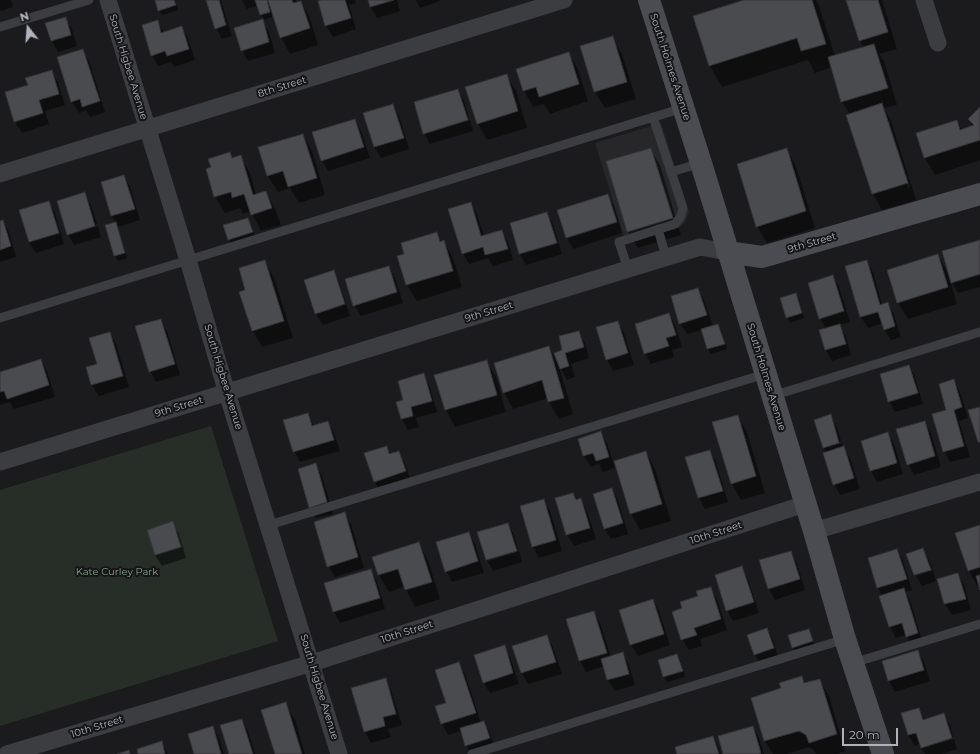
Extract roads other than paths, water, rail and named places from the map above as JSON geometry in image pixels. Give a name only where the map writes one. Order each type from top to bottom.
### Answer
[{"type":"main road","name":"South Holmes Avenue","points":[[649,0],[814,531],[845,639],[883,754]]},
{"type":"main road","name":"9th Street","points":[[727,252],[762,257],[980,194]]},
{"type":"street","name":"South Higbee Avenue","points":[[108,0],[188,260],[227,393],[340,754]]},
{"type":"street","name":"8th Street","points":[[0,174],[564,0]]},
{"type":"street","points":[[924,0],[938,43]]},
{"type":"street","name":"9th Street","points":[[0,462],[700,247],[727,252]]},
{"type":"street","points":[[814,531],[980,482]]},
{"type":"street","name":"10th Street","points":[[7,754],[312,663],[805,504]]},
{"type":"lane","points":[[0,27],[89,0]]},
{"type":"lane","points":[[0,318],[683,108]]},
{"type":"lane","points":[[628,269],[619,242],[675,224],[681,216],[682,208],[653,117]]},
{"type":"lane","points":[[671,172],[701,164]]},
{"type":"lane","points":[[658,229],[666,257]]},
{"type":"lane","points":[[772,396],[980,332]]},
{"type":"lane","points":[[269,525],[765,374]]},
{"type":"lane","points":[[853,663],[980,624]]},
{"type":"lane","points":[[472,754],[845,639]]},
{"type":"park label","name":"Kate Curley Park","points":[[117,572]]}]
